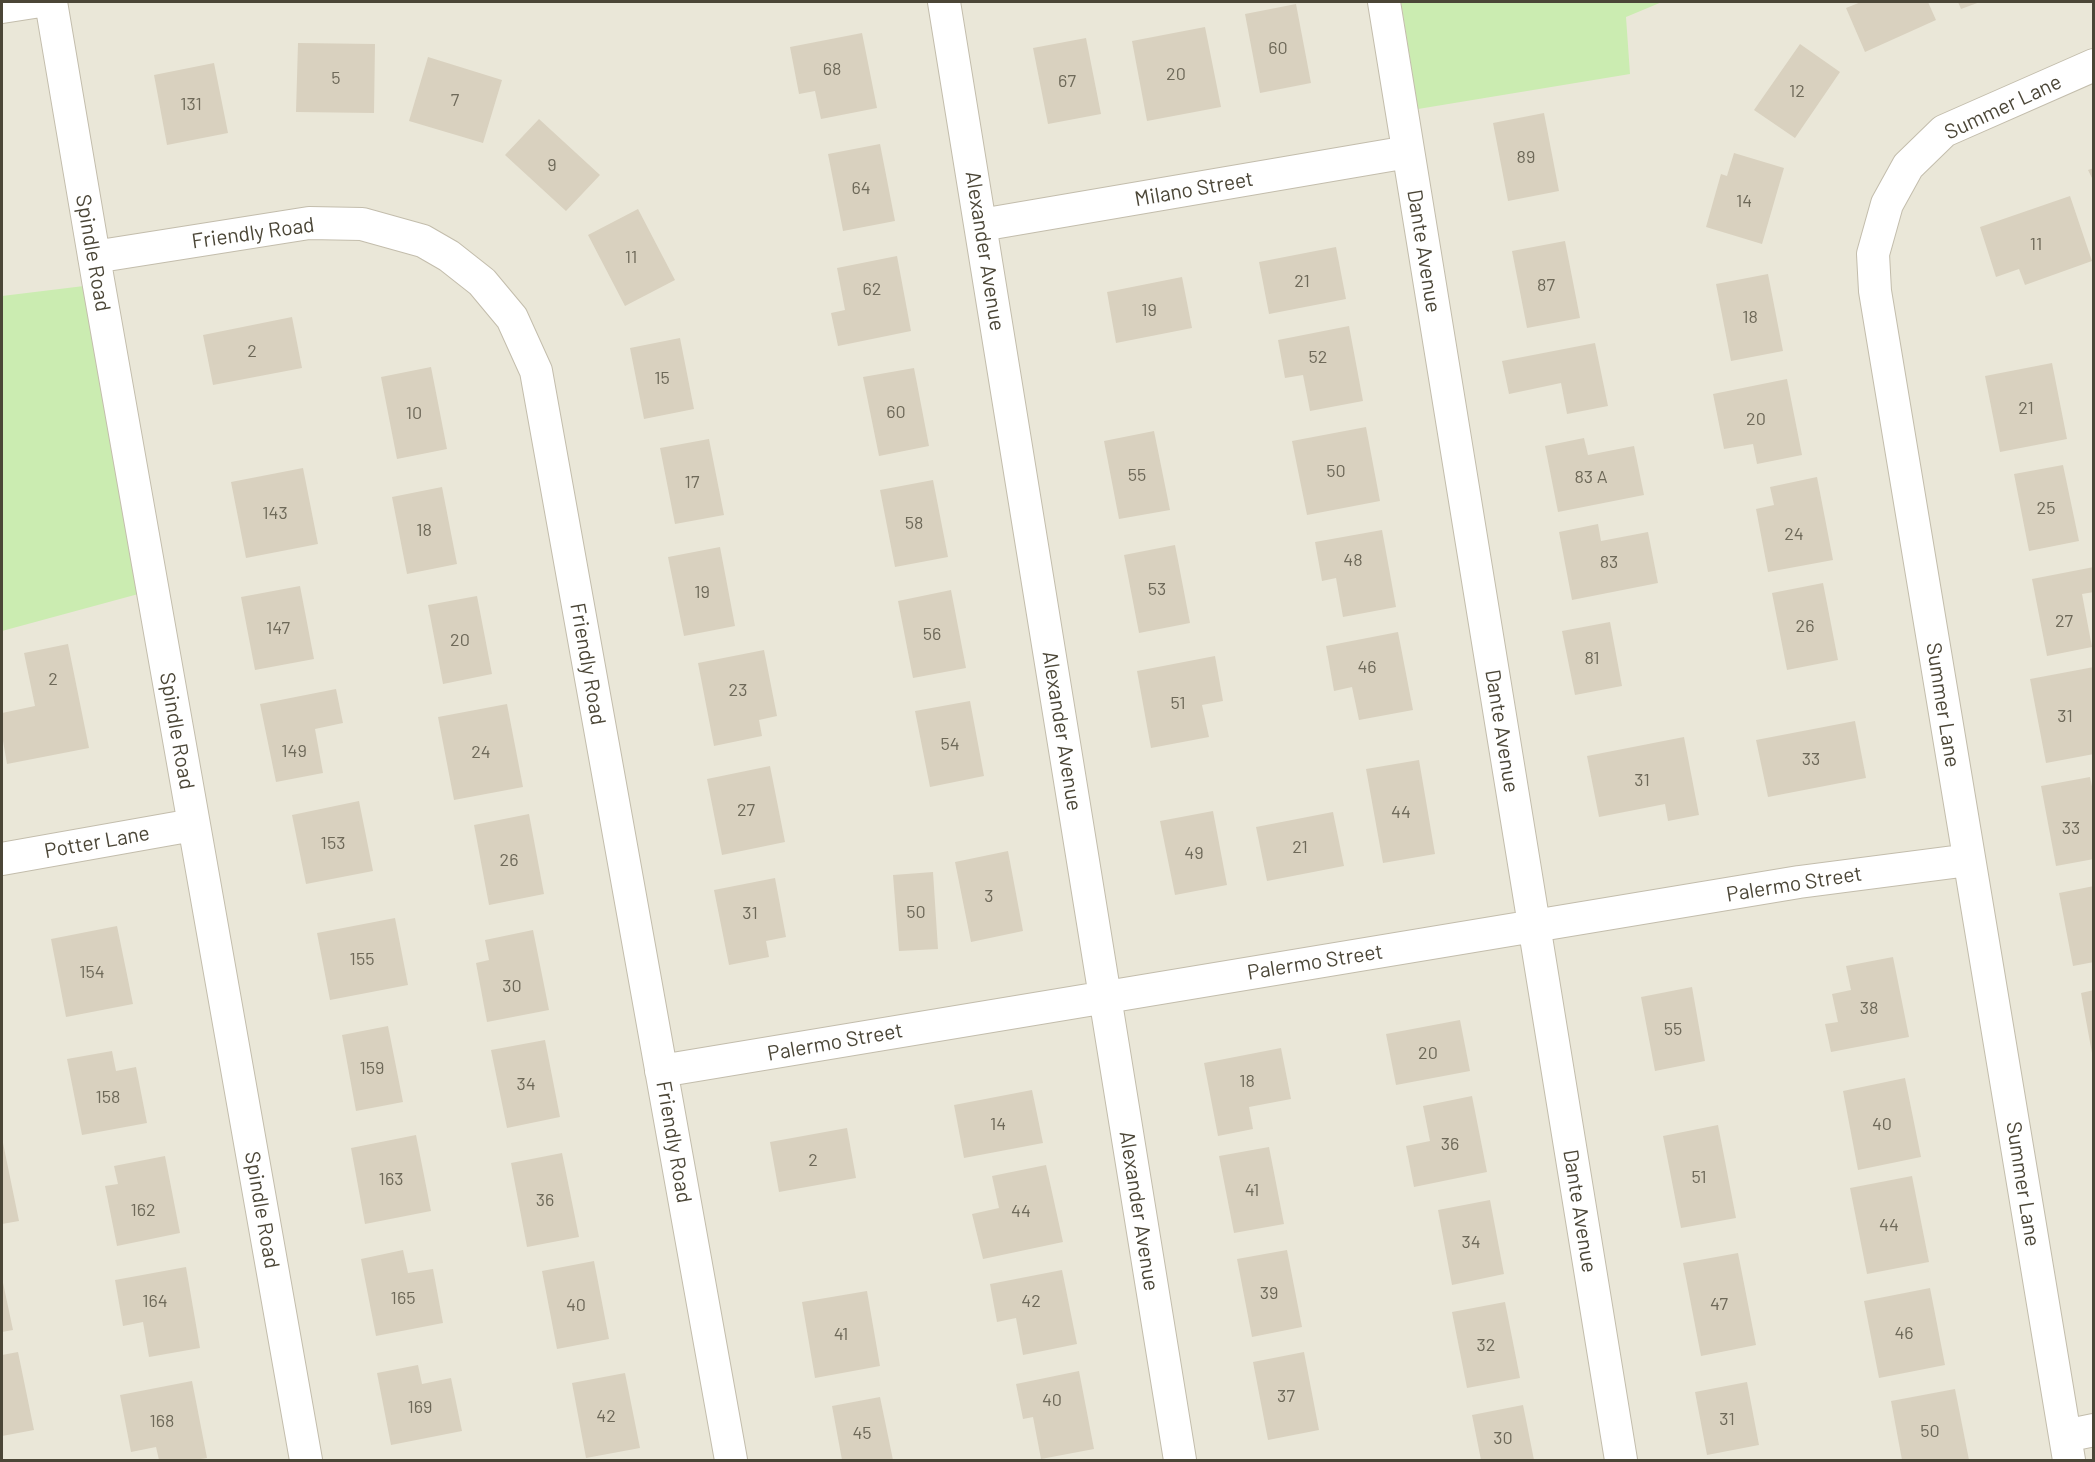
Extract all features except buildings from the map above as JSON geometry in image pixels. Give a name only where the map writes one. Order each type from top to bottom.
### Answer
[{"type":"street","points":[[2,7],[34,2]]},
{"type":"street","name":"Spindle Road","points":[[51,2],[193,825],[306,1461]]},
{"type":"street","name":"Alexander Avenue","points":[[944,2],[1180,1461]]},
{"type":"street","name":"Dante Avenue","points":[[1384,2],[1621,1461]]},
{"type":"street","name":"Summer Lane","points":[[2076,1442],[1969,860],[1875,291],[1873,254],[1887,204],[1897,185],[1908,166],[1944,131],[2094,65]]},
{"type":"street","name":"Milano Street","points":[[981,225],[1408,152]]},
{"type":"street","name":"Friendly Road","points":[[94,256],[309,223],[362,224],[423,242],[449,256],[482,282],[512,318],[536,370],[731,1461]]},
{"type":"street","name":"Potter Lane","points":[[2,859],[193,825]]},
{"type":"street","name":"Palermo Street","points":[[661,1071],[1799,882],[1969,860]]},
{"type":"shaded area","points":[[2,2],[2093,2],[2093,1460],[2,1460]]},
{"type":"green space","points":[[1401,2],[1662,2],[1626,17],[1630,74],[1418,109]]},
{"type":"green space","points":[[84,286],[142,593],[2,631],[2,296]]}]
